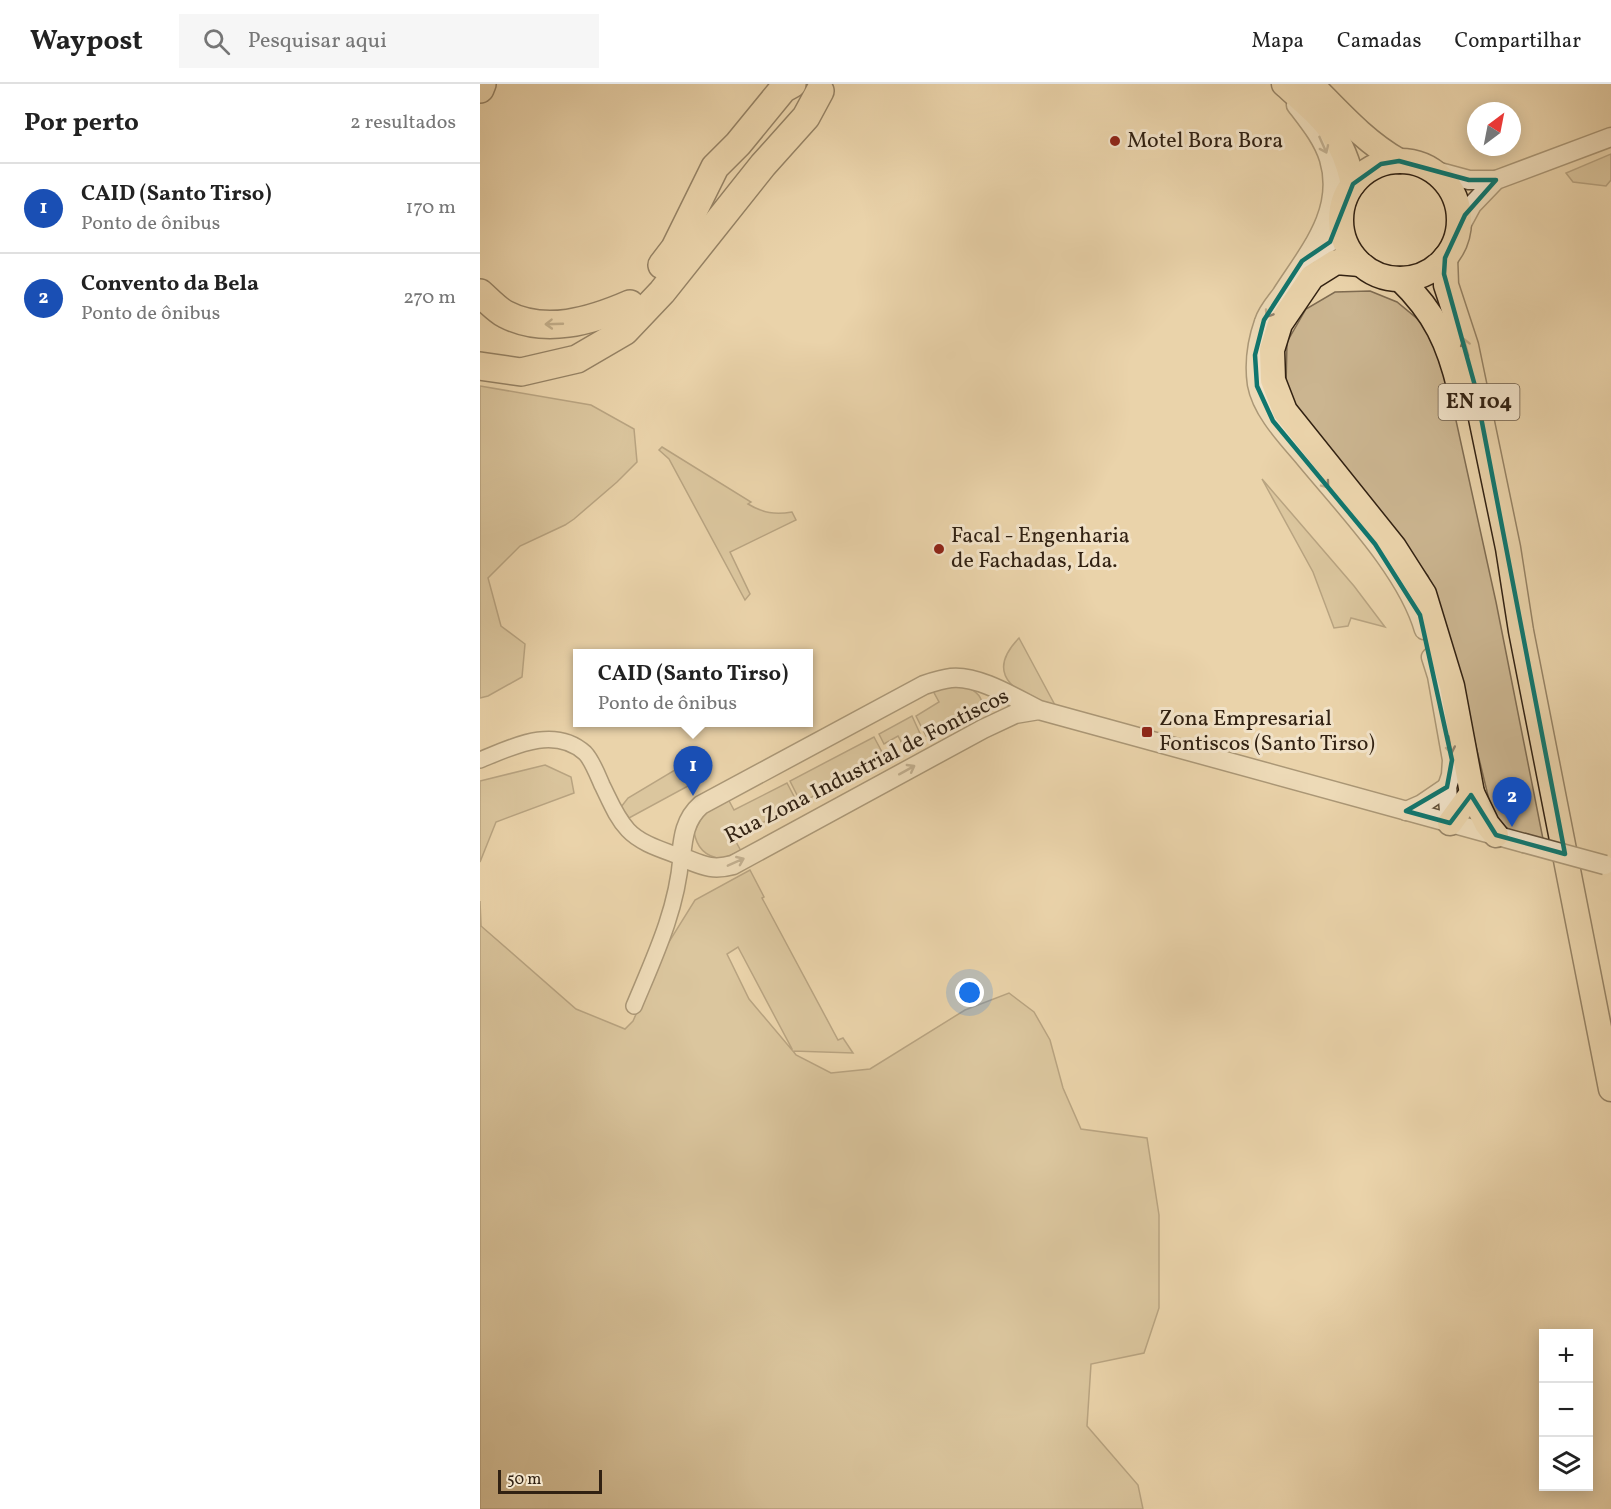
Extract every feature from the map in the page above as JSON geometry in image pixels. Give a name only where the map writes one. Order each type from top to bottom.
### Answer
[{"type":"highway","points":[[480,89],[482,84]]},
{"type":"highway","points":[[480,349],[515,356],[560,351],[604,330],[630,304],[675,248],[715,168],[783,89],[792,84]]},
{"type":"highway","points":[[703,194],[817,86]]},
{"type":"highway","points":[[480,366],[521,372],[578,359],[625,331],[662,292],[694,250],[702,224],[725,187],[791,111],[817,86]]},
{"type":"highway","points":[[480,293],[505,314],[538,325],[573,324],[604,316],[630,304]]},
{"type":"main road","points":[[1284,84],[1310,106],[1329,127],[1344,149],[1353,183]]},
{"type":"main road","points":[[1311,84],[1361,134],[1379,149],[1399,161]]},
{"type":"main road","points":[[1399,161],[1416,163],[1432,170],[1445,182],[1454,197],[1459,213],[1459,229],[1454,244],[1445,258],[1433,270],[1417,277],[1400,279],[1386,278],[1360,264],[1347,246],[1341,225],[1341,210],[1345,196],[1353,183],[1366,172],[1381,164],[1399,161]]},
{"type":"main road","name":"EN 104","points":[[1445,258],[1446,285],[1466,346],[1508,548],[1521,631],[1611,1089]]},
{"type":"main road","points":[[1360,264],[1336,262],[1312,276],[1280,324],[1272,350],[1273,380],[1285,411],[1394,547],[1424,594],[1452,686],[1472,793],[1487,824],[1496,835]]},
{"type":"main road","name":"EN 104","points":[[1400,279],[1418,296],[1431,314],[1450,352],[1521,631]]},
{"type":"main road","points":[[1450,823],[1472,793]]},
{"type":"street","points":[[1274,84],[1296,105],[1318,134],[1329,160],[1333,187],[1330,210],[1319,237],[1264,320],[1256,355],[1257,386],[1273,421],[1375,544],[1402,582],[1420,615],[1437,676],[1452,760],[1447,787],[1450,823]]},
{"type":"street","points":[[1432,170],[1469,180],[1496,180],[1611,137]]},
{"type":"street","points":[[1459,229],[1472,204],[1496,180]]},
{"type":"street","points":[[1302,261],[1330,242],[1341,225]]},
{"type":"street","name":"Rua Zona Industrial de Fontiscos","points":[[964,678],[990,686],[1039,710],[1015,714],[983,729],[733,865],[718,869],[710,868],[681,857],[683,835],[688,820],[701,805],[924,685],[940,680],[964,678]]},
{"type":"street","points":[[1039,710],[1608,866]]},
{"type":"street","points":[[480,760],[534,741],[552,739],[570,743],[586,754],[618,816],[628,830],[636,838],[681,857],[676,898],[634,1006]]},
{"type":"street","points":[[1406,811],[1422,804],[1447,787]]},
{"type":"highlighted area","points":[[1399,161],[1469,180],[1496,180],[1465,215],[1445,258],[1444,274],[1475,386],[1565,854],[1496,835],[1471,795],[1450,823],[1406,811],[1447,787],[1452,760],[1420,615],[1375,544],[1273,421],[1257,386],[1255,355],[1264,320],[1302,261],[1330,242],[1353,184],[1381,164]]},
{"type":"shaded area","points":[[1611,154],[1611,180],[1606,186],[1573,182],[1566,173]]},
{"type":"shaded area","points":[[1370,291],[1397,302],[1426,326],[1446,375],[1496,602],[1543,839],[1517,833],[1505,827],[1492,812],[1447,627],[1428,576],[1313,435],[1286,387],[1287,342],[1306,309],[1335,292]]},
{"type":"shaded area","points":[[480,386],[591,405],[634,429],[637,462],[574,519],[520,546],[488,578],[501,626],[525,644],[522,677],[480,698]]},
{"type":"shaded area","points":[[662,447],[751,502],[748,504],[754,507],[769,512],[792,512],[796,520],[730,552],[750,594],[745,600],[669,459],[659,450]]},
{"type":"shaded area","points":[[1262,479],[1354,586],[1385,627],[1351,618],[1348,626],[1334,628],[1313,572]]},
{"type":"shaded area","points":[[1019,638],[1056,707],[1019,691],[1010,683],[1005,674],[1004,664],[1008,652]]},
{"type":"shaded area","points":[[953,685],[968,688],[979,696],[983,707],[980,719],[972,728],[965,716],[926,736],[916,716],[939,702],[932,689]]},
{"type":"shaded area","points":[[912,716],[922,738],[904,747],[898,736],[884,744],[879,734]]},
{"type":"shaded area","points":[[874,737],[882,752],[886,751],[889,755],[801,803],[790,781]]},
{"type":"shaded area","points":[[690,761],[701,779],[629,818],[621,807],[628,798]]},
{"type":"shaded area","points":[[545,765],[571,777],[574,793],[496,822],[480,862],[480,781]]},
{"type":"shaded area","points":[[787,783],[798,804],[734,838],[741,851],[721,859],[710,856],[697,843],[694,832],[704,813],[727,797],[734,810]]},
{"type":"shaded area","points":[[750,870],[764,897],[762,898],[838,1040],[843,1038],[853,1053],[793,1051],[796,1055],[831,1073],[870,1069],[965,1010],[1009,993],[1034,1012],[1050,1040],[1063,1088],[1081,1129],[1147,1138],[1159,1215],[1159,1308],[1144,1353],[1091,1364],[1087,1426],[1138,1485],[1143,1509],[480,1509],[480,901],[481,926],[576,1009],[625,1029],[633,1021],[667,945],[695,900]],"holes":[[[738,947],[792,1049],[749,999],[727,954]]]},
{"type":"place","name":"Motel Bora Bora","points":[[1115,141]]},
{"type":"place","name":"Facal - Engenharia de Fachadas, Lda.","points":[[939,549]]},
{"type":"place","name":"Zona Empresarial Fontiscos (Santo Tirso)","points":[[1147,732]]},
{"type":"place","name":"CAID (Santo Tirso)","points":[[693,796]]},
{"type":"place","name":"Convento da Bela","points":[[1512,827]]}]
